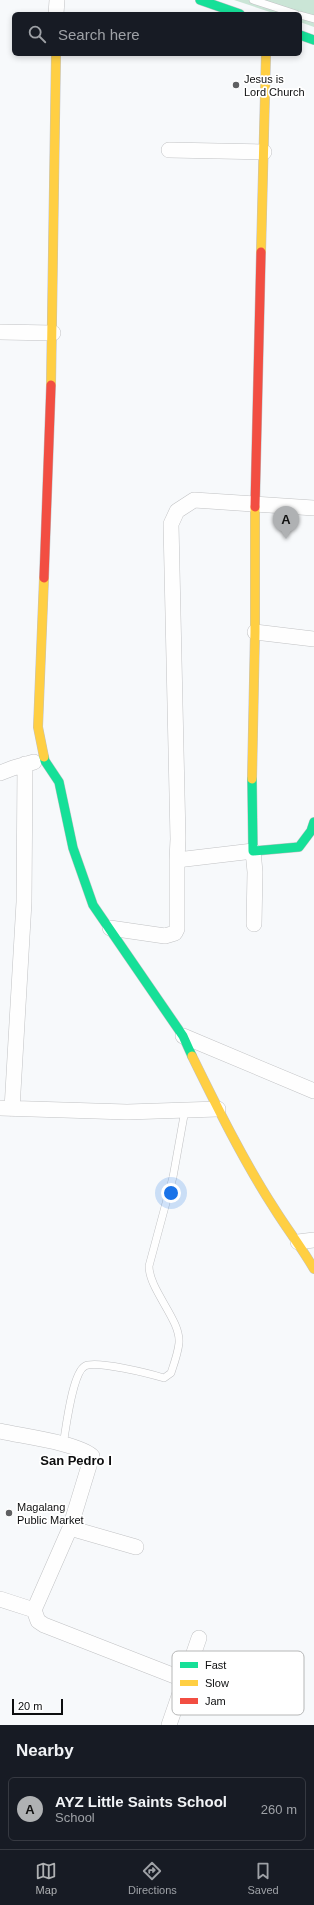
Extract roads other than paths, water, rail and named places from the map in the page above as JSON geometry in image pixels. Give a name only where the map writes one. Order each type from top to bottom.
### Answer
[{"type":"street","points":[[56,12],[57,0]]},
{"type":"street","points":[[200,0],[234,12]]},
{"type":"street","points":[[302,36],[314,40]]},
{"type":"street","points":[[56,56],[53,332],[38,727],[45,761],[59,782],[63,795],[73,848],[83,881],[93,905],[110,928],[145,983],[183,1036],[218,1109],[274,1209],[298,1242],[314,1269]]},
{"type":"street","points":[[254,924],[255,872],[251,806],[255,632],[254,504],[266,56]]},
{"type":"street","points":[[169,150],[264,152]]},
{"type":"street","points":[[0,332],[53,332]]},
{"type":"street","points":[[110,928],[165,936],[174,933],[177,929],[178,839],[171,524],[177,511],[194,500],[314,508]]},
{"type":"street","points":[[255,632],[314,639]]},
{"type":"street","points":[[0,773],[25,764],[45,761]]},
{"type":"street","points":[[25,764],[24,902],[6,1108],[127,1112],[218,1109]]},
{"type":"street","points":[[177,860],[298,847],[311,831],[314,822]]},
{"type":"street","points":[[183,1036],[314,1091]]},
{"type":"street","points":[[298,1242],[314,1240]]},
{"type":"street","points":[[0,1431],[63,1444],[86,1451],[92,1456],[70,1528],[34,1610],[38,1621],[44,1625],[172,1675]]},
{"type":"street","points":[[70,1528],[136,1548]]},
{"type":"street","points":[[0,1599],[34,1610]]},
{"type":"street","points":[[195,1651],[199,1638]]},
{"type":"street","points":[[169,1725],[173,1715]]},
{"type":"lane","points":[[253,0],[290,12]]},
{"type":"lane","points":[[302,16],[314,19]]},
{"type":"lane","points":[[63,1444],[75,1383],[80,1372],[85,1366],[91,1364],[121,1368],[164,1378],[171,1373],[179,1344],[179,1336],[149,1275],[149,1266],[173,1177],[185,1110]]},
{"type":"place","name":"Jesus is Lord Church","points":[[236,85]]},
{"type":"place","name":"AYZ Little Saints School","points":[[286,539]]},
{"type":"place","name":"Magalang Public Market","points":[[9,1513]]},
{"type":"district","name":"San Pedro I","points":[[76,1460]]}]
